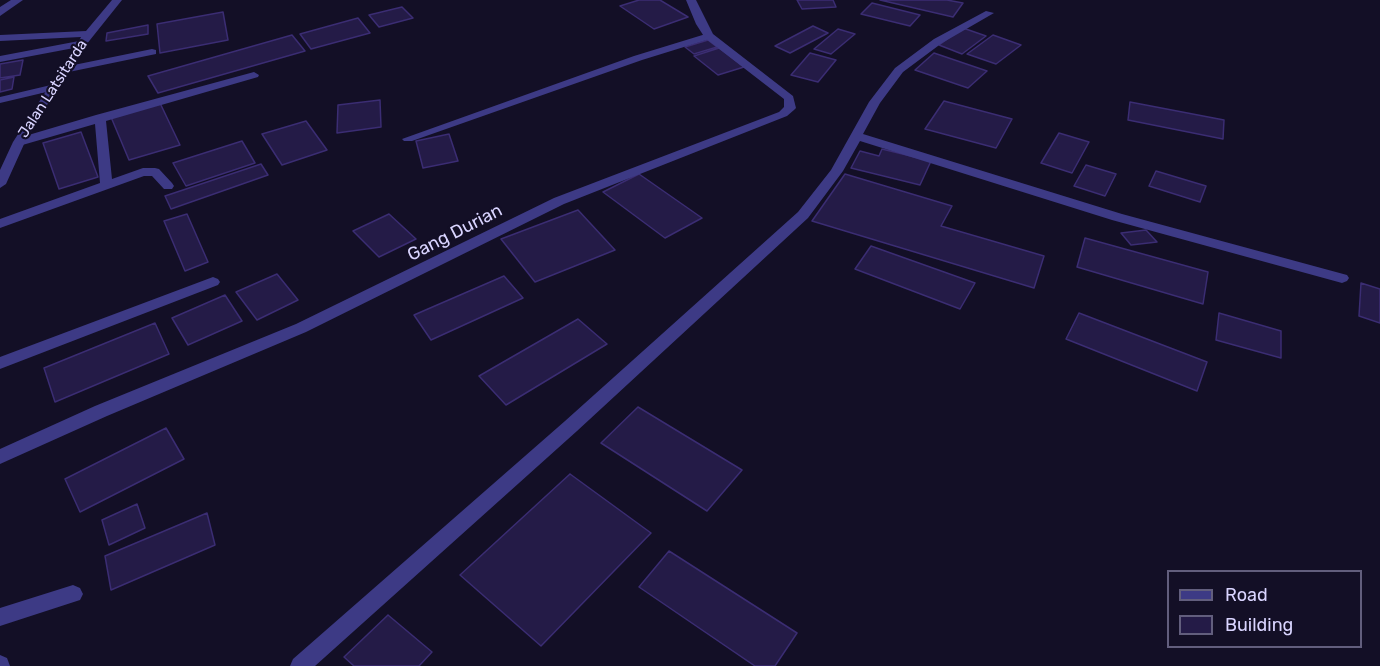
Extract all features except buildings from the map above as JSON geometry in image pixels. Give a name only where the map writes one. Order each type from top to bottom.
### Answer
[{"type":"street","points":[[0,14],[6,6],[18,0]]},
{"type":"street","name":"Jalan Latsitarda","points":[[0,184],[4,166],[51,88],[82,43],[117,0]]},
{"type":"street","name":"Gang Durian","points":[[0,457],[101,411],[302,328],[559,201],[783,114],[790,108],[789,98],[709,36],[691,0]]},
{"type":"street","points":[[300,666],[571,426],[802,215],[837,171],[875,102],[899,70],[938,41],[989,13]]},
{"type":"street","points":[[0,38],[90,34]]},
{"type":"street","points":[[408,139],[638,58],[709,36]]},
{"type":"street","points":[[0,59],[82,43]]},
{"type":"street","points":[[64,70],[152,52]]},
{"type":"street","points":[[19,142],[100,117],[254,75]]},
{"type":"street","points":[[0,100],[51,88]]},
{"type":"street","points":[[100,117],[107,186]]},
{"type":"street","points":[[857,136],[1117,217],[1342,278]]},
{"type":"street","points":[[0,224],[147,171],[155,172],[168,186]]},
{"type":"street","points":[[0,363],[213,282]]},
{"type":"street","points":[[0,617],[73,594]]}]
